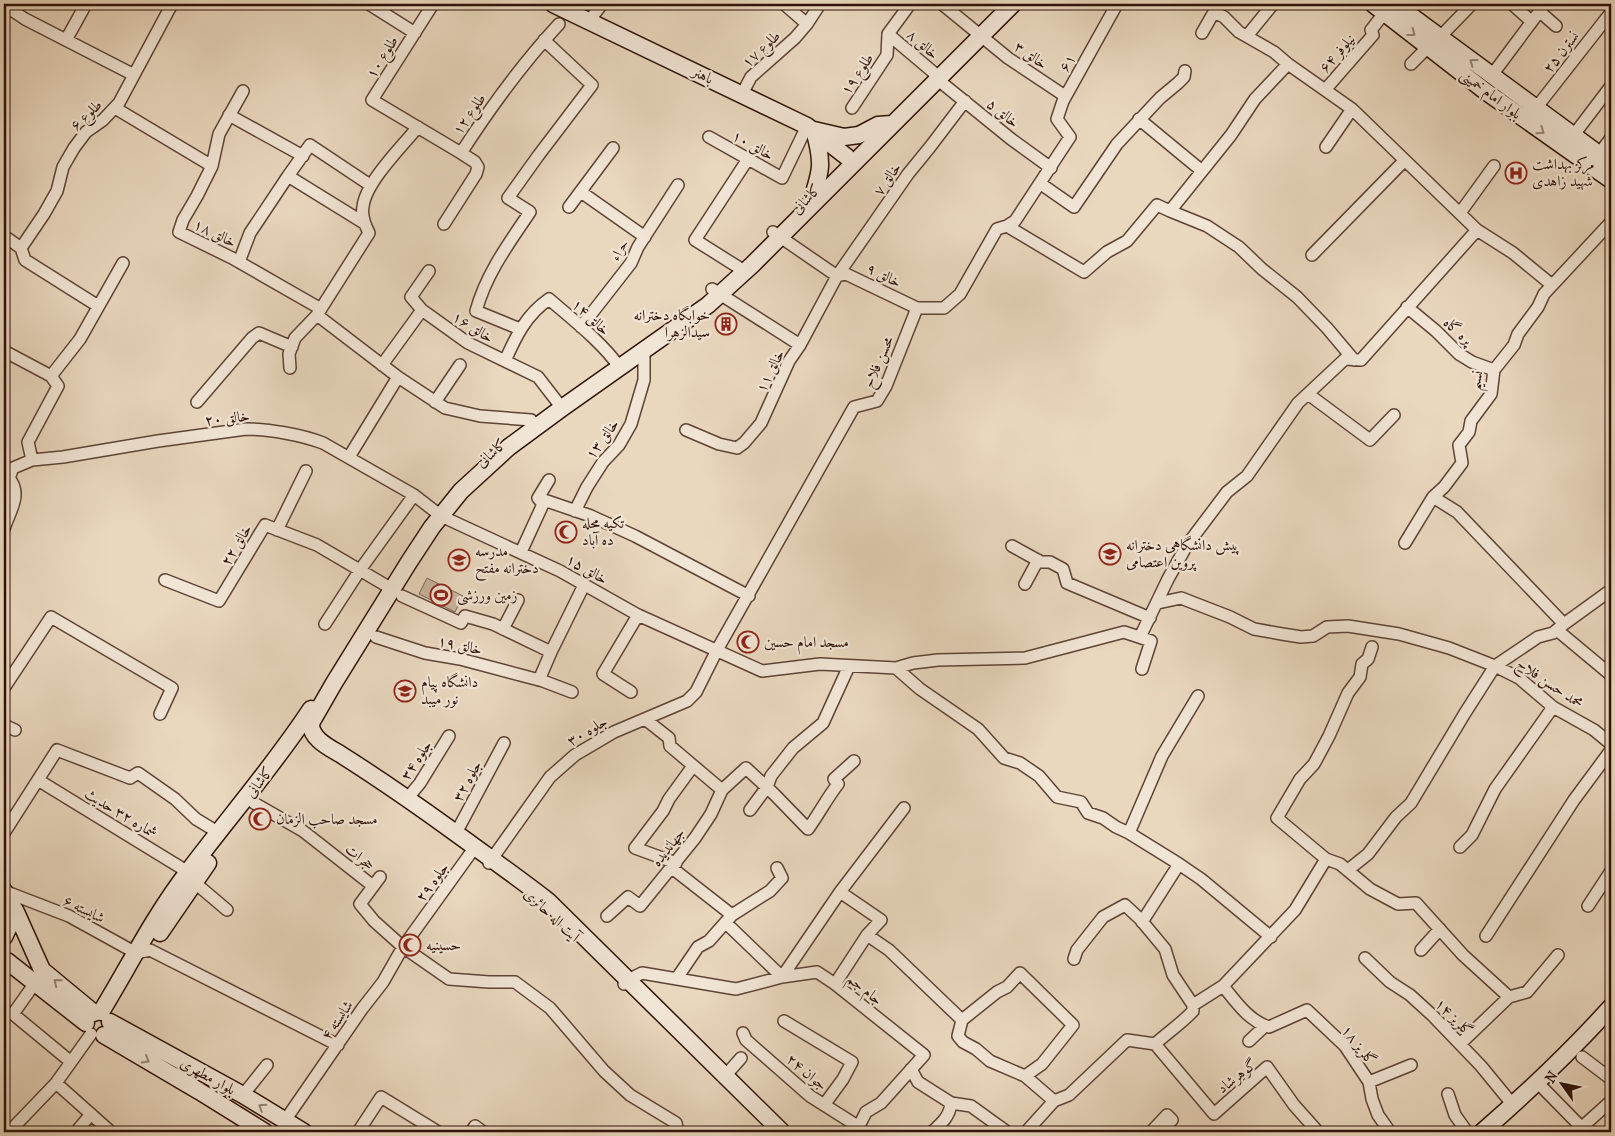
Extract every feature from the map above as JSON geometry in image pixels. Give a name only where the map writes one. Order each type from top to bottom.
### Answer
[{"type":"street","points":[[66,40],[86,4]]},
{"type":"street","name":"طلوع ۶","points":[[21,248],[57,191],[63,168],[74,148],[86,132],[115,108],[172,4]]},
{"type":"street","points":[[369,4],[415,33]]},
{"type":"street","name":"طلوع ۱۰","points":[[418,127],[372,100],[433,4]]},
{"type":"street","name":"باهنر","points":[[553,4],[811,128],[847,157]]},
{"type":"street","points":[[589,21],[602,4]]},
{"type":"street","points":[[784,4],[807,24]]},
{"type":"street","name":"طلوع ۱۷","points":[[742,94],[751,77],[795,38],[820,4]]},
{"type":"street","name":"طلوع ۱۹","points":[[852,108],[887,55],[888,34],[910,4]]},
{"type":"street","name":"خالق ۳","points":[[942,4],[1008,58],[1065,96]]},
{"type":"street","name":"کاشانی","points":[[191,877],[218,833],[312,714],[393,590],[438,513],[476,465],[618,364],[670,322],[716,292],[777,235],[815,190],[847,157],[935,76],[978,34],[1005,4]]},
{"type":"street","name":"کاشانی","points":[[978,34],[1013,4]]},
{"type":"street","name":"۶۱","points":[[1051,168],[1070,137],[1058,119],[1065,96],[1084,66],[1117,4]]},
{"type":"street","points":[[1247,36],[1273,4]]},
{"type":"street","points":[[1412,64],[1472,4]]},
{"type":"street","points":[[1512,4],[1531,21]]},
{"type":"street","points":[[5,7],[25,20],[134,75]]},
{"type":"street","name":"بلوار امام خمینی","points":[[1384,7],[1435,42],[1492,75],[1605,158]]},
{"type":"street","name":"نیلوفر ۶۴","points":[[1325,90],[1373,35],[1371,30],[1384,7]]},
{"type":"street","points":[[1492,75],[1542,7],[1556,26]]},
{"type":"street","points":[[1202,32],[1214,12],[1224,17],[1240,32],[1274,52],[1352,109],[1477,230],[1513,253],[1552,286]]},
{"type":"street","name":"نسترن ۲۵","points":[[1536,108],[1609,15]]},
{"type":"street","name":"طلوع ۱۲","points":[[444,224],[476,174],[478,167],[475,162],[461,153],[490,109],[544,40],[559,24]]},
{"type":"street","name":"خالق ۸","points":[[888,34],[935,76]]},
{"type":"street","points":[[504,361],[520,329],[476,311],[480,293],[497,261],[530,212],[508,198],[592,85],[544,40]]},
{"type":"street","name":"بلوار امام خمینی","points":[[1435,42],[1485,92],[1611,180]]},
{"type":"street","points":[[1170,211],[1231,135],[1255,99],[1288,64]]},
{"type":"street","points":[[1041,184],[1074,207],[1117,144],[1160,98],[1178,83],[1184,76],[1185,71]]},
{"type":"street","name":"خالق ۵","points":[[935,76],[964,102],[1051,168]]},
{"type":"street","points":[[1574,136],[1611,86]]},
{"type":"street","name":"خالق ۱۸","points":[[243,91],[219,134],[212,166],[182,220],[179,232],[239,262],[319,312],[382,365],[445,408],[480,416],[533,424]]},
{"type":"street","name":"خالق ۷","points":[[837,276],[908,174],[964,102]]},
{"type":"street","points":[[115,108],[212,166]]},
{"type":"street","points":[[1326,147],[1352,109]]},
{"type":"street","points":[[229,115],[303,156]]},
{"type":"street","points":[[1139,119],[1202,171]]},
{"type":"street","points":[[811,128],[844,136],[859,135],[885,124]]},
{"type":"street","name":"کاشانی","points":[[618,364],[644,350],[708,305],[716,292],[738,267],[810,207],[885,124]]},
{"type":"street","points":[[290,368],[290,354],[295,338],[319,312],[369,232],[364,223],[362,206],[370,185],[418,127],[461,153]]},
{"type":"street","points":[[810,207],[821,172],[820,152],[811,128]]},
{"type":"street","name":"خالق ۱۰","points":[[709,137],[782,178],[811,128]]},
{"type":"street","points":[[1605,158],[1611,138]]},
{"type":"street","points":[[239,262],[250,233],[310,145],[370,185]]},
{"type":"street","points":[[569,207],[613,148]]},
{"type":"street","points":[[738,267],[695,240],[748,159]]},
{"type":"street","points":[[1312,255],[1404,160]]},
{"type":"street","points":[[1460,213],[1494,166]]},
{"type":"street","points":[[917,308],[944,308],[960,294],[997,229],[1015,221],[1051,168]]},
{"type":"street","points":[[288,176],[364,223]]},
{"type":"street","name":"حراء","points":[[581,327],[631,263],[678,185]]},
{"type":"street","points":[[581,192],[645,237]]},
{"type":"street","points":[[1007,226],[1084,272],[1107,252],[1126,241],[1157,205],[1207,226],[1239,247],[1262,269],[1297,297],[1354,360]]},
{"type":"street","name":"نسیم","points":[[1434,497],[1447,484],[1462,463],[1458,445],[1469,432],[1471,421],[1491,394],[1494,370],[1514,346],[1518,334],[1538,307],[1544,294],[1563,274],[1607,235],[1611,222]]},
{"type":"street","points":[[1142,669],[1151,641],[1140,637],[1187,545],[1227,492],[1247,476],[1298,403],[1345,359],[1361,360],[1477,230]]},
{"type":"street","name":"خالق ۹","points":[[777,235],[837,276],[846,274],[917,308]]},
{"type":"street","points":[[4,236],[21,248],[25,260],[98,306]]},
{"type":"street","points":[[51,376],[80,339],[123,263]]},
{"type":"street","points":[[382,365],[422,310],[411,297],[429,271]]},
{"type":"street","points":[[800,345],[837,276]]},
{"type":"street","name":"خالق ۱۱","points":[[686,430],[719,444],[737,448],[744,443],[761,423],[778,382],[800,345],[716,292]]},
{"type":"street","name":"خالق ۱۴","points":[[520,329],[539,306],[549,299],[581,327],[618,364]]},
{"type":"street","name":"پره گاه","points":[[1407,307],[1436,331],[1458,354],[1472,362],[1494,370]]},
{"type":"street","name":"محسن فلاح","points":[[717,650],[854,407],[877,400],[886,386],[917,308]]},
{"type":"street","name":"خالق ۱۶","points":[[422,310],[468,343],[538,377],[560,405]]},
{"type":"street","name":"خالق ۲۰","points":[[197,402],[252,338],[259,333],[292,347]]},
{"type":"street","name":"خالق ۱۳","points":[[575,511],[603,462],[619,445],[631,424],[644,380],[644,350]]},
{"type":"street","points":[[4,353],[51,376],[58,386],[28,442],[32,460]]},
{"type":"street","points":[[435,402],[460,365]]},
{"type":"street","points":[[349,458],[398,377]]},
{"type":"street","points":[[1308,394],[1370,440],[1394,415]]},
{"type":"street","name":"خالق ۲۰","points":[[7,478],[13,468],[32,460],[63,457],[158,441],[258,429],[309,438],[323,443],[414,495],[438,513]]},
{"type":"street","points":[[278,530],[306,471]]},
{"type":"street","points":[[4,529],[7,517],[16,500],[14,484],[7,478]]},
{"type":"street","points":[[538,498],[549,480]]},
{"type":"street","points":[[325,624],[360,570],[414,495]]},
{"type":"street","points":[[1405,543],[1434,497],[1457,512],[1560,627],[1611,675]]},
{"type":"street","points":[[538,498],[591,516],[635,536],[749,596]]},
{"type":"street","points":[[521,552],[543,504],[538,498]]},
{"type":"street","name":"خالق ۱۵","points":[[438,513],[560,571],[638,616],[717,650],[762,672],[820,664],[896,668],[913,663],[938,660],[1025,658],[1124,632],[1140,637]]},
{"type":"street","name":"خالق ۲۲","points":[[165,580],[220,601],[265,525],[317,546],[393,590],[461,623],[465,616],[503,629]]},
{"type":"street","points":[[1012,546],[1038,560],[1050,562],[1063,569],[1067,583],[1150,618]]},
{"type":"street","points":[[1025,584],[1038,560]]},
{"type":"street","points":[[542,680],[550,652],[584,585]]},
{"type":"street","points":[[1348,870],[1368,854],[1396,817],[1411,803],[1495,666],[1538,637],[1553,633],[1611,590]]},
{"type":"street","name":"محمد حسن فلاح","points":[[1158,603],[1181,598],[1230,617],[1254,629],[1301,637],[1313,636],[1327,627],[1348,626],[1400,634],[1449,648],[1495,666],[1518,678],[1553,707],[1594,730],[1611,744]]},
{"type":"street","points":[[518,600],[503,629],[550,652]]},
{"type":"street","points":[[631,692],[603,674],[638,616]]},
{"type":"street","points":[[4,688],[51,617],[172,688],[160,714]]},
{"type":"street","name":"خالق ۱۹","points":[[376,637],[424,653],[460,659],[542,680],[572,692]]},
{"type":"street","points":[[1372,647],[1368,659],[1362,664],[1360,677],[1348,694],[1314,764],[1300,779],[1277,818],[1326,860],[1340,864],[1370,889],[1398,904],[1416,903],[1463,955],[1510,997]]},
{"type":"street","name":"جلوه ۳۰","points":[[490,861],[550,777],[575,755],[614,732],[687,700],[696,692],[717,650]]},
{"type":"street","points":[[750,810],[767,787],[771,776],[793,748],[823,722],[849,666]]},
{"type":"street","points":[[896,668],[920,688],[978,729],[1004,758],[1020,763],[1039,776],[1057,797],[1080,802],[1088,813],[1103,818],[1129,833],[1202,879],[1271,937]]},
{"type":"street","points":[[1129,833],[1162,756],[1198,696]]},
{"type":"street","points":[[1460,847],[1472,835],[1496,789],[1553,707]]},
{"type":"street","name":"کاشانی","points":[[99,1023],[143,951],[163,907],[254,803],[302,738],[312,714]]},
{"type":"street","name":"آیت اله حائری","points":[[312,714],[311,728],[313,733],[326,746],[456,833],[474,849]]},
{"type":"street","points":[[645,719],[668,738],[670,746],[722,790]]},
{"type":"street","points":[[4,724],[15,730]]},
{"type":"street","name":"جلوه ۳۴","points":[[407,799],[420,783],[449,736]]},
{"type":"street","points":[[281,754],[302,738]]},
{"type":"street","name":"آیت اله حائری","points":[[302,738],[378,785],[474,849],[515,881],[546,907],[782,1132]]},
{"type":"street","name":"جلوه ۳۲","points":[[456,833],[504,743]]},
{"type":"street","points":[[4,833],[58,750],[130,778],[138,773],[174,799],[196,819],[218,833]]},
{"type":"street","points":[[1486,936],[1574,800],[1611,750]]},
{"type":"street","name":"جهاندیده","points":[[608,916],[628,897],[640,906],[674,865],[711,814],[722,790],[746,768],[808,829],[819,814],[826,799],[838,784],[834,779],[854,761]]},
{"type":"street","points":[[693,766],[669,799],[663,811],[634,848],[674,865],[729,919],[782,977],[840,892],[904,808]]},
{"type":"street","name":"شماره ۳۲ حدیث","points":[[38,780],[191,877],[226,910]]},
{"type":"street","name":"حجرات","points":[[254,803],[303,831],[377,882],[360,904],[374,921],[403,947]]},
{"type":"street","name":"جلوه ۲۹","points":[[413,935],[474,849]]},
{"type":"street","points":[[1193,1005],[1223,986],[1271,937],[1295,910],[1326,860]]},
{"type":"street","points":[[1142,922],[1179,864]]},
{"type":"street","points":[[677,978],[698,947],[709,941],[729,919],[770,891],[782,878],[777,868]]},
{"type":"street","points":[[1588,906],[1611,871]]},
{"type":"street","name":"شایسته ۶","points":[[4,891],[69,916],[338,1045]]},
{"type":"street","name":"بلوار مطهری","points":[[4,891],[16,912],[42,970],[99,1023],[243,1095],[284,1122],[304,1132]]},
{"type":"street","points":[[834,984],[867,934],[881,920],[840,892]]},
{"type":"street","points":[[1026,1132],[1054,1101],[1069,1095],[1127,1040],[1155,1044],[1193,1011],[1193,1005],[1173,975],[1165,949],[1142,922],[1124,905],[1103,917],[1077,950],[1074,959]]},
{"type":"street","points":[[4,938],[16,912]]},
{"type":"street","points":[[1421,950],[1440,929]]},
{"type":"street","points":[[867,934],[889,950],[962,1020]]},
{"type":"street","name":"شایسته ۴","points":[[284,1122],[362,1009],[383,982],[403,947],[413,935]]},
{"type":"street","points":[[403,947],[449,979],[515,982],[550,1008],[604,1071],[630,1095],[676,1123],[678,1132]]},
{"type":"street","points":[[1460,1044],[1510,997],[1527,992],[1558,955]]},
{"type":"street","name":"گلریز ۱۴","points":[[1365,958],[1390,982],[1410,995],[1432,1015],[1481,1066],[1513,1106]]},
{"type":"street","name":"بلوار مطهری","points":[[4,960],[35,983],[265,1132]]},
{"type":"street","name":"جام جم","points":[[625,983],[642,972],[736,989],[782,977],[817,972],[924,1055],[881,1103],[866,1112],[857,1130]]},
{"type":"street","points":[[1025,1076],[1042,1064],[1073,1025],[1020,973],[1007,987],[997,992],[962,1020],[958,1036],[963,1042],[990,1060],[1025,1076],[1054,1101]]},
{"type":"street","points":[[35,983],[13,1014],[71,1062]]},
{"type":"street","name":"آیت اله حائری","points":[[625,983],[771,1132]]},
{"type":"street","points":[[1223,986],[1249,1016],[1260,1025],[1265,1026]]},
{"type":"street","points":[[1482,1132],[1538,1083],[1572,1050],[1611,1007]]},
{"type":"street","name":"گلریز ۱۸","points":[[1265,1026],[1269,1027],[1307,1010],[1345,1046],[1369,1082],[1372,1099],[1378,1115],[1390,1132]]},
{"type":"street","points":[[784,1021],[852,1062],[844,1079],[824,1105]]},
{"type":"street","points":[[9,1132],[56,1083],[99,1023]]},
{"type":"street","points":[[1249,1041],[1265,1026]]},
{"type":"street","name":"جوان ۲۴","points":[[743,1033],[746,1040],[754,1048],[810,1096],[857,1130]]},
{"type":"street","name":"گوهرشاد","points":[[1155,1044],[1214,1114],[1267,1067],[1294,1105],[1318,1132]]},
{"type":"street","points":[[1582,1057],[1611,1079]]},
{"type":"street","points":[[725,1076],[742,1058]]},
{"type":"street","points":[[1369,1082],[1411,1064]]},
{"type":"street","points":[[243,1095],[267,1066]]},
{"type":"street","points":[[910,1069],[918,1082],[952,1103],[971,1106],[1007,1132]]},
{"type":"street","points":[[56,1083],[111,1132]]},
{"type":"street","points":[[1538,1083],[1583,1130],[1611,1102]]},
{"type":"street","points":[[1448,1094],[1455,1115],[1467,1132]]},
{"type":"street","points":[[358,1132],[381,1097],[438,1132]]},
{"type":"street","points":[[932,1132],[944,1121],[952,1103]]},
{"type":"street","points":[[76,1132],[91,1114]]},
{"type":"street","points":[[1151,1132],[1167,1115],[1172,1120],[1166,1125],[1171,1132]]},
{"type":"street","points":[[471,1132],[475,1126],[483,1132]]},
{"type":"shaded area","name":"زمین ورزشی","points":[[427,578],[463,596],[455,612],[419,594]]},
{"type":"place","name":"مرکز بهداشت شهید زاهدی","points":[[1516,173]]},
{"type":"place","name":"خوابگاه دخترانه سیدالزهرا","points":[[726,324]]},
{"type":"place","name":"تکیه محله ده آباد","points":[[566,532]]},
{"type":"place","name":"پیش دانشگاهی دخترانه پروین اعتصامی","points":[[1110,554]]},
{"type":"place","name":"مدرسه دخترانه مفتح","points":[[459,560]]},
{"type":"place","name":"زمین ورزشی","points":[[441,595]]},
{"type":"place","name":"مسجد امام حسین","points":[[748,642]]},
{"type":"place","name":"دانشگاه پیام نور میبد","points":[[405,691]]},
{"type":"place","name":"مسجد صاحب الزمان","points":[[260,819]]},
{"type":"place","name":"حسینیه","points":[[410,945]]}]
